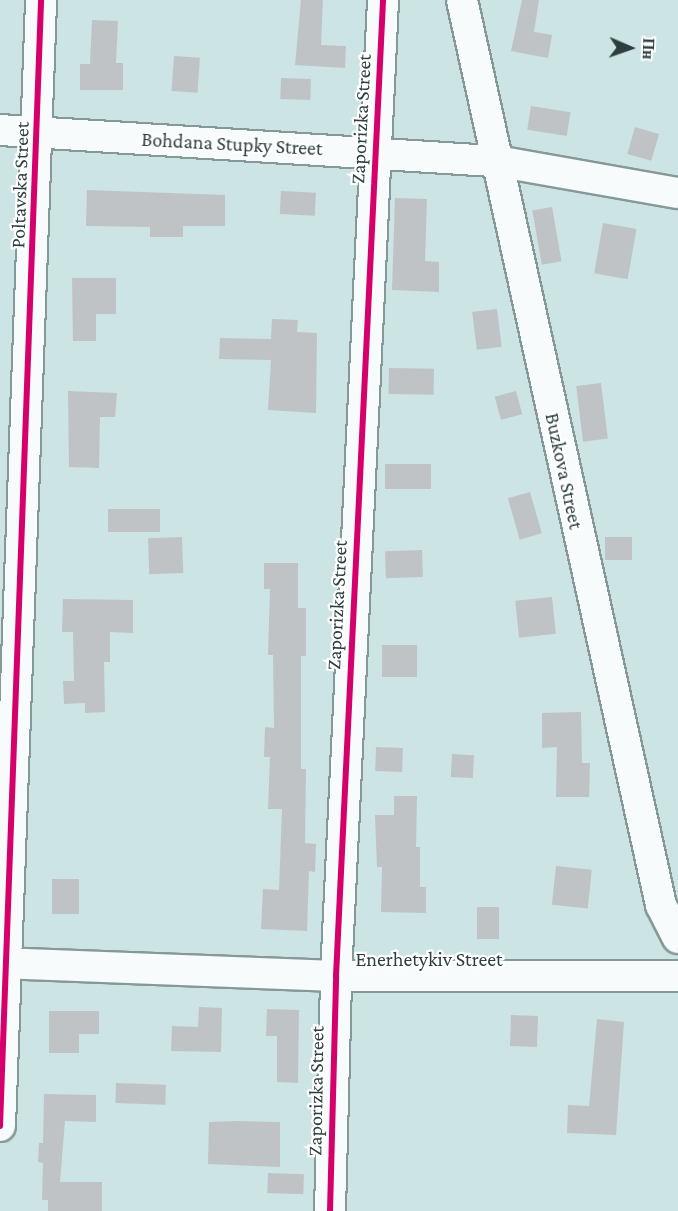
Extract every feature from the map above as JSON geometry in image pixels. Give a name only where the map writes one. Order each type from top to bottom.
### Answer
[{"type":"street","name":"Poltavska Street","points":[[0,1126],[4,963],[38,132],[41,0]]},
{"type":"street","name":"Zaporizka Street","points":[[330,1211],[336,976],[383,0]]},
{"type":"street","name":"Buzkova Street","points":[[462,0],[661,905],[678,938]]},
{"type":"street","name":"Bohdana Stupky Street","points":[[0,130],[496,160],[678,193]]},
{"type":"street","name":"Enerhetykiv Street","points":[[4,963],[336,976],[678,975]]},
{"type":"building","points":[[301,0],[323,0],[321,45],[346,46],[345,68],[295,65]]},
{"type":"building","points":[[522,0],[539,0],[534,32],[552,35],[548,58],[511,51]]},
{"type":"building","points":[[92,20],[118,21],[116,63],[123,63],[123,90],[80,90],[80,64],[90,64]]},
{"type":"building","points":[[174,56],[200,58],[197,93],[172,91]]},
{"type":"building","points":[[281,78],[311,79],[310,100],[280,99]]},
{"type":"building","points":[[531,106],[571,112],[567,136],[527,130]]},
{"type":"building","points":[[635,127],[659,134],[651,161],[627,154]]},
{"type":"building","points":[[87,190],[225,195],[225,226],[183,226],[183,237],[150,237],[150,227],[86,226]]},
{"type":"building","points":[[281,191],[316,193],[315,216],[280,214]]},
{"type":"building","points":[[395,198],[427,199],[425,261],[439,262],[439,292],[392,290]]},
{"type":"building","points":[[552,207],[562,261],[542,265],[532,210]]},
{"type":"building","points":[[603,223],[636,229],[628,279],[594,273]]},
{"type":"building","points":[[72,278],[116,278],[116,314],[96,314],[96,341],[73,341]]},
{"type":"building","points":[[497,309],[502,347],[477,350],[472,312]]},
{"type":"building","points":[[272,319],[298,320],[297,332],[317,333],[316,413],[268,410],[271,360],[219,359],[220,338],[271,339]]},
{"type":"building","points":[[389,368],[434,369],[434,395],[389,394]]},
{"type":"building","points":[[601,383],[608,439],[583,442],[576,386]]},
{"type":"building","points":[[68,391],[117,393],[115,417],[100,417],[99,468],[69,467]]},
{"type":"building","points":[[516,391],[522,414],[501,420],[495,397]]},
{"type":"building","points":[[385,464],[431,464],[431,489],[385,489]]},
{"type":"building","points":[[530,492],[542,533],[520,540],[508,498]]},
{"type":"building","points":[[108,509],[160,509],[160,532],[108,532]]},
{"type":"building","points":[[182,537],[183,573],[149,574],[148,538]]},
{"type":"building","points":[[605,537],[632,537],[632,560],[605,560]]},
{"type":"building","points":[[422,550],[423,577],[386,578],[385,551]]},
{"type":"building","points":[[264,563],[298,563],[298,608],[306,608],[306,656],[301,656],[301,769],[306,769],[305,843],[316,844],[315,872],[309,871],[307,931],[261,929],[263,889],[279,890],[282,809],[268,809],[270,757],[264,757],[265,727],[274,728],[273,655],[268,655],[270,589],[264,589]]},
{"type":"building","points":[[552,597],[556,634],[519,638],[515,601]]},
{"type":"building","points":[[63,599],[133,600],[133,633],[110,632],[110,662],[104,662],[105,712],[85,713],[85,703],[64,704],[63,681],[74,681],[73,632],[62,632]]},
{"type":"building","points":[[382,645],[417,645],[417,677],[382,677]]},
{"type":"building","points":[[581,712],[582,763],[590,763],[589,797],[556,797],[557,747],[542,748],[542,713]]},
{"type":"building","points":[[376,747],[403,748],[402,772],[375,771]]},
{"type":"building","points":[[452,754],[474,755],[473,778],[451,777]]},
{"type":"building","points":[[394,796],[417,796],[416,847],[420,847],[420,887],[426,887],[426,913],[381,912],[382,867],[377,867],[375,815],[394,815]]},
{"type":"building","points":[[556,866],[592,870],[588,909],[552,905]]},
{"type":"building","points":[[52,879],[79,879],[79,914],[52,914]]},
{"type":"building","points":[[477,907],[499,907],[499,939],[477,939]]},
{"type":"building","points":[[199,1007],[222,1008],[221,1052],[171,1051],[172,1026],[198,1027]]},
{"type":"building","points":[[267,1009],[299,1010],[298,1083],[277,1082],[277,1036],[266,1036]]},
{"type":"building","points":[[49,1011],[99,1011],[99,1034],[79,1034],[79,1053],[49,1053]]},
{"type":"building","points":[[511,1015],[538,1016],[537,1047],[510,1046]]},
{"type":"building","points":[[597,1019],[624,1022],[616,1135],[567,1133],[568,1105],[589,1106]]},
{"type":"building","points":[[116,1083],[166,1085],[165,1105],[115,1103]]},
{"type":"building","points":[[44,1094],[96,1095],[96,1122],[65,1121],[60,1182],[102,1182],[102,1211],[48,1211],[48,1200],[42,1200],[43,1163],[38,1162],[39,1143],[43,1143]]},
{"type":"building","points":[[209,1122],[280,1122],[280,1167],[208,1164]]},
{"type":"building","points":[[268,1173],[304,1174],[303,1194],[267,1193]]},
{"type":"cycle path","points":[[0,1126],[41,0]]},
{"type":"cycle path","points":[[330,1211],[336,976],[383,0]]}]
